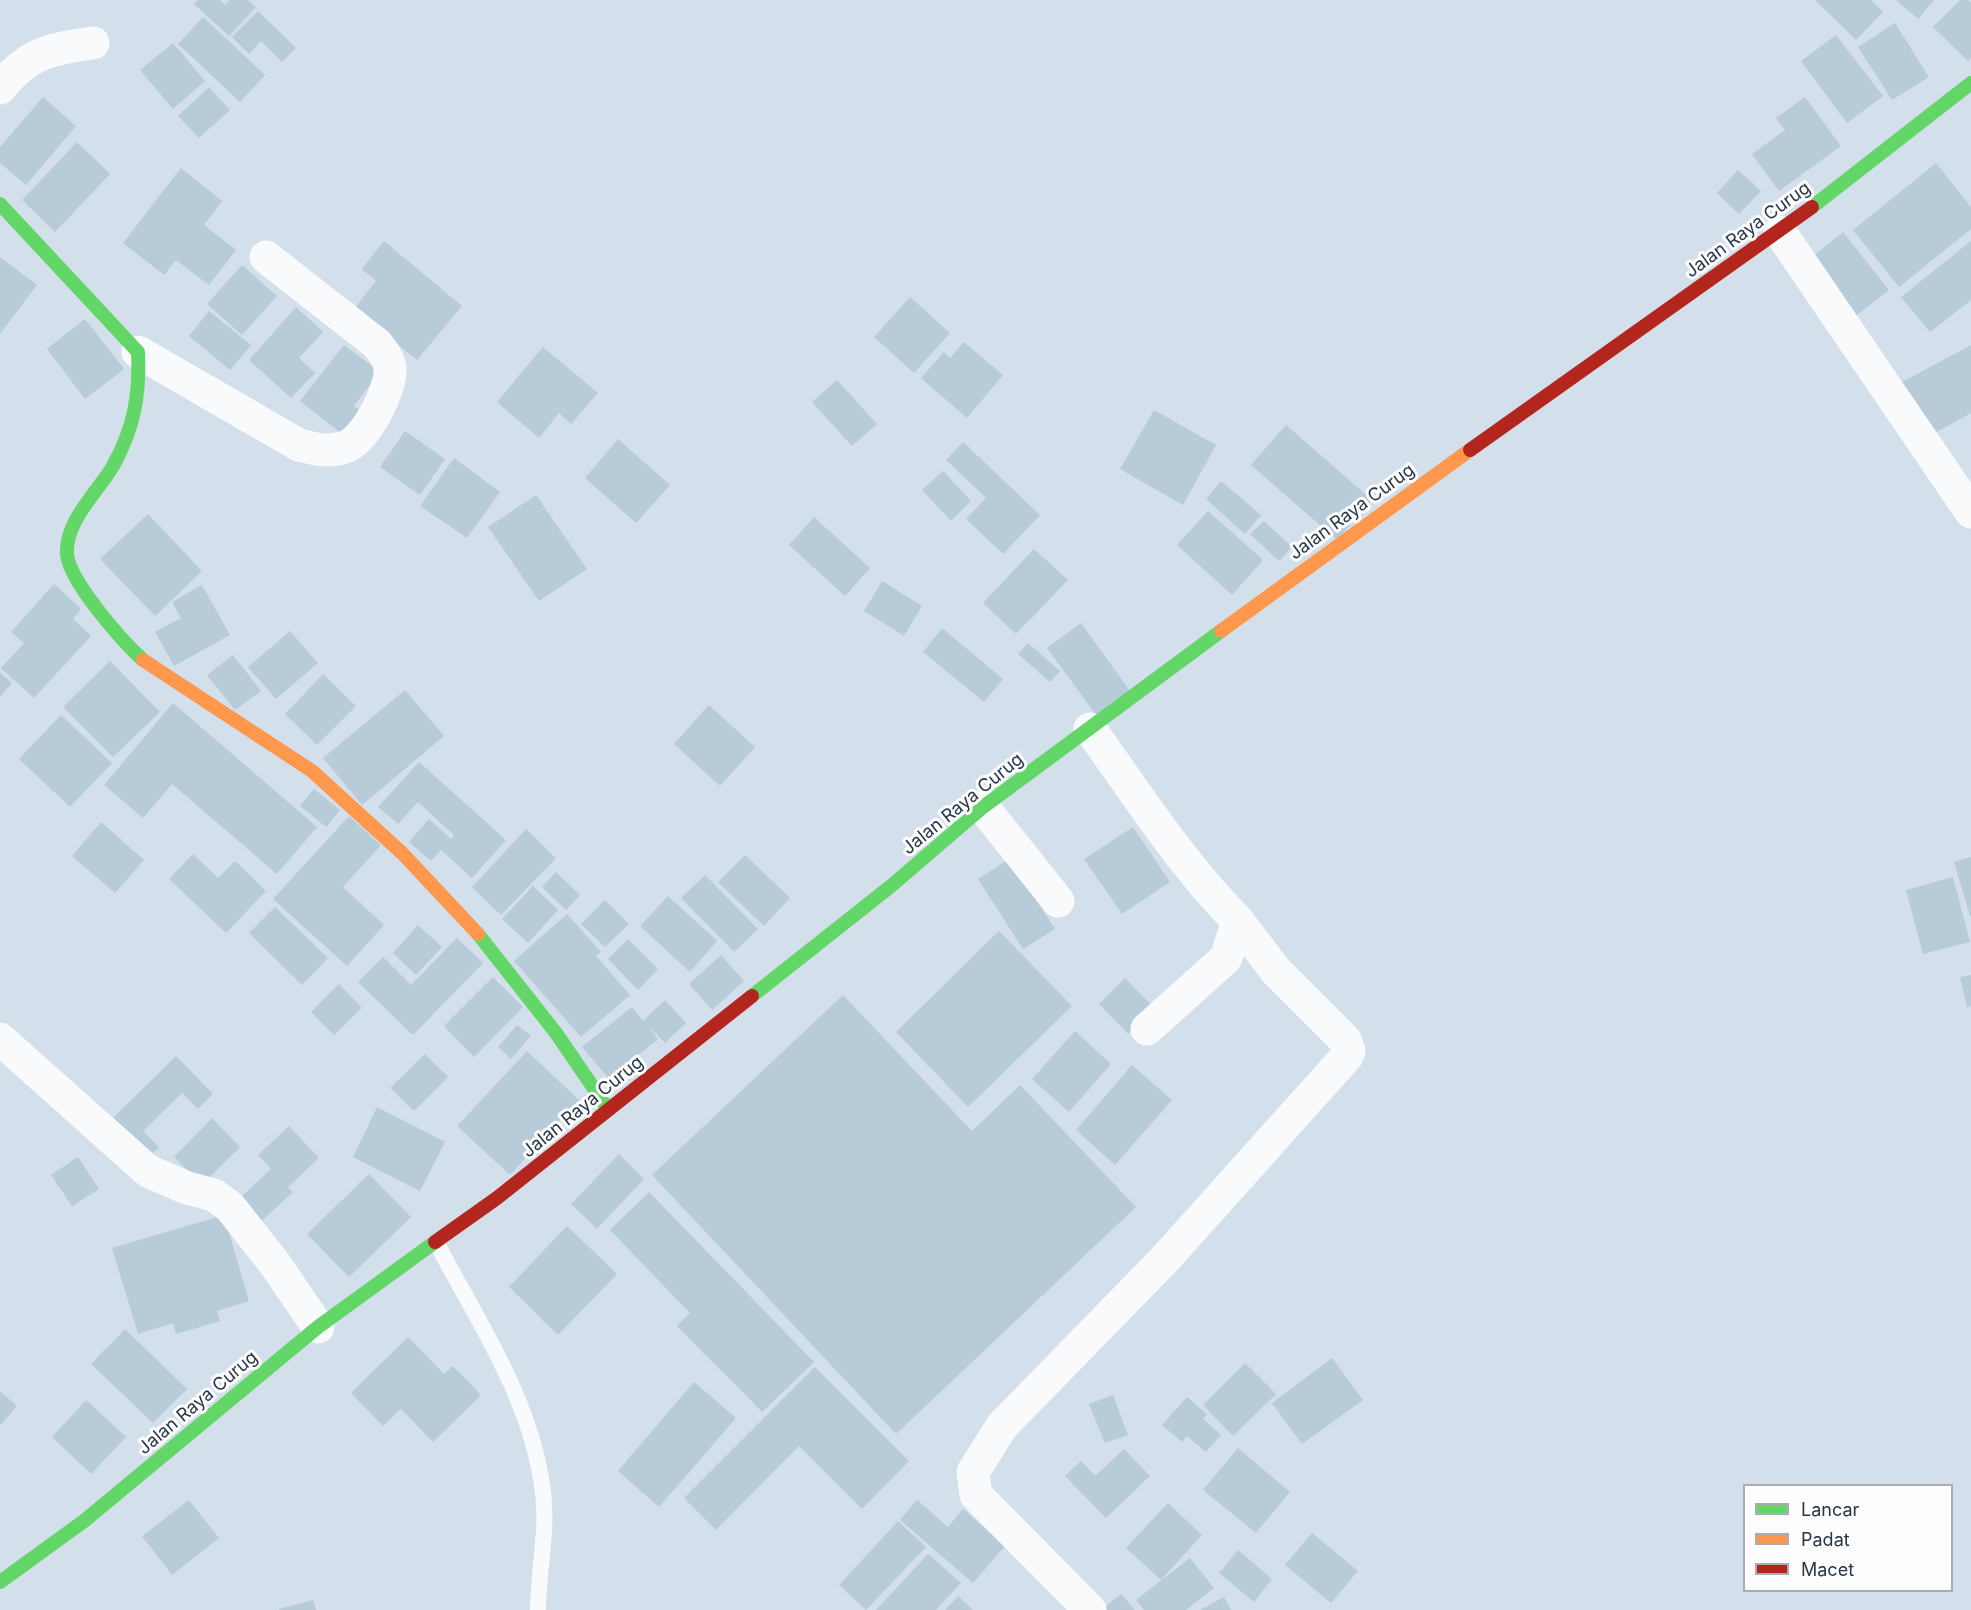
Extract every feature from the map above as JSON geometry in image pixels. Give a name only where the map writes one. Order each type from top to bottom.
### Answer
[{"type":"street","points":[[0,88],[22,64],[32,57],[57,49],[93,44]]},
{"type":"street","name":"Jalan Raya Curug","points":[[0,1582],[84,1521],[318,1327],[497,1198],[891,886],[983,807],[1392,504],[1780,232],[1971,83]]},
{"type":"street","points":[[0,204],[138,351],[299,445],[323,451],[347,447],[360,436],[383,398],[389,383],[390,369],[386,356],[377,344],[266,257]]},
{"type":"street","points":[[1780,232],[1971,512]]},
{"type":"street","points":[[138,351],[140,392],[136,411],[109,472],[77,518],[66,550],[69,566],[79,585],[144,662],[177,686],[294,757],[371,824],[442,895],[520,985],[584,1071],[608,1109]]},
{"type":"street","points":[[1090,729],[1218,901],[1238,921],[1276,971],[1345,1040],[1349,1051],[1347,1056],[1166,1259],[1002,1426],[973,1472],[976,1496],[1090,1610]]},
{"type":"street","points":[[983,807],[1058,901]]},
{"type":"street","points":[[1147,1029],[1226,958],[1238,921]]},
{"type":"street","points":[[0,1039],[148,1171],[187,1188],[214,1196],[230,1207],[275,1264],[318,1327]]},
{"type":"lane","points":[[436,1242],[495,1350],[525,1414],[544,1493],[538,1610]]},
{"type":"building","points":[[197,0],[220,0],[225,5],[230,0],[248,0],[256,7],[229,36],[194,4]]},
{"type":"building","points":[[1815,0],[1871,0],[1883,12],[1856,40]]},
{"type":"building","points":[[1896,0],[1934,0],[1918,19]]},
{"type":"building","points":[[1960,0],[1968,0],[1971,3],[1971,57],[1968,61],[1933,27]]},
{"type":"building","points":[[258,11],[296,48],[282,62],[261,41],[249,54],[232,37]]},
{"type":"building","points":[[203,17],[265,75],[240,102],[178,44]]},
{"type":"building","points":[[1895,23],[1929,77],[1892,100],[1858,47]]},
{"type":"building","points":[[1836,35],[1883,96],[1847,123],[1801,61]]},
{"type":"building","points":[[173,43],[205,81],[173,109],[140,70]]},
{"type":"building","points":[[209,87],[230,110],[199,138],[178,116]]},
{"type":"building","points":[[43,97],[76,126],[26,185],[0,163],[0,147]]},
{"type":"building","points":[[1805,97],[1841,146],[1779,191],[1752,154],[1785,130],[1776,118]]},
{"type":"building","points":[[77,142],[110,174],[55,232],[22,200]]},
{"type":"building","points":[[1936,163],[1971,207],[1971,229],[1899,287],[1853,230]]},
{"type":"building","points":[[181,168],[222,201],[204,225],[236,250],[209,285],[176,260],[164,275],[123,243]]},
{"type":"building","points":[[1738,170],[1761,191],[1739,214],[1717,193]]},
{"type":"building","points":[[1843,232],[1889,290],[1848,322],[1808,260]]},
{"type":"building","points":[[384,241],[462,306],[417,360],[354,309],[376,281],[362,269]]},
{"type":"building","points":[[1971,241],[1971,300],[1930,332],[1901,297]]},
{"type":"building","points":[[0,257],[37,285],[0,334]]},
{"type":"building","points":[[242,265],[277,296],[242,335],[207,304]]},
{"type":"building","points":[[910,297],[950,333],[914,373],[874,337]]},
{"type":"building","points":[[296,307],[323,332],[299,358],[315,373],[291,398],[249,360]]},
{"type":"building","points":[[209,311],[251,345],[230,370],[189,336]]},
{"type":"building","points":[[85,319],[124,369],[85,399],[47,349]]},
{"type":"building","points":[[964,342],[1003,375],[967,418],[921,378],[944,352],[950,358]]},
{"type":"building","points":[[344,345],[380,372],[354,406],[365,414],[346,437],[300,401]]},
{"type":"building","points":[[1971,345],[1971,413],[1926,438],[1897,385]]},
{"type":"building","points":[[543,347],[598,393],[571,424],[559,413],[539,438],[497,402]]},
{"type":"building","points":[[837,380],[877,424],[852,446],[812,402]]},
{"type":"building","points":[[1154,410],[1216,445],[1183,505],[1120,469]]},
{"type":"building","points":[[1286,425],[1372,500],[1337,540],[1251,465]]},
{"type":"building","points":[[405,431],[445,459],[420,495],[380,467]]},
{"type":"building","points":[[618,439],[670,485],[636,523],[585,478]]},
{"type":"building","points":[[963,442],[1040,515],[1003,554],[966,519],[986,498],[946,460]]},
{"type":"building","points":[[454,458],[500,492],[467,538],[420,506]]},
{"type":"building","points":[[943,471],[971,501],[951,521],[922,490]]},
{"type":"building","points":[[1221,481],[1261,515],[1245,534],[1206,499]]},
{"type":"building","points":[[536,495],[587,569],[539,601],[488,527]]},
{"type":"building","points":[[1208,511],[1263,560],[1232,595],[1177,545]]},
{"type":"building","points":[[148,514],[202,571],[155,616],[100,559]]},
{"type":"building","points":[[814,517],[870,568],[845,596],[789,545]]},
{"type":"building","points":[[1264,521],[1292,547],[1279,561],[1250,534]]},
{"type":"building","points":[[1034,549],[1068,580],[1016,634],[983,603]]},
{"type":"building","points":[[882,581],[922,606],[904,636],[864,611]]},
{"type":"building","points":[[54,584],[81,609],[73,619],[91,636],[34,698],[1,668],[24,643],[11,632]]},
{"type":"building","points":[[202,585],[230,635],[174,666],[155,632],[181,618],[172,602]]},
{"type":"building","points":[[1081,623],[1130,691],[1096,715],[1047,648]]},
{"type":"building","points":[[942,628],[1003,679],[984,702],[923,652]]},
{"type":"building","points":[[290,631],[318,663],[276,699],[248,667]]},
{"type":"building","points":[[1028,643],[1060,671],[1050,682],[1018,654]]},
{"type":"building","points":[[233,655],[261,691],[235,710],[207,675]]},
{"type":"building","points":[[110,661],[160,712],[113,757],[63,707]]},
{"type":"building","points":[[0,673],[12,683],[0,697]]},
{"type":"building","points":[[323,674],[356,706],[317,745],[285,714]]},
{"type":"building","points":[[405,690],[444,736],[362,805],[323,758]]},
{"type":"building","points":[[173,703],[317,827],[277,874],[172,784],[143,818],[104,785]]},
{"type":"building","points":[[709,705],[755,747],[720,786],[674,744]]},
{"type":"building","points":[[61,715],[112,763],[70,807],[19,759]]},
{"type":"building","points":[[419,762],[506,840],[472,878],[441,850],[431,861],[409,842],[429,819],[451,839],[454,835],[418,802],[398,824],[378,807]]},
{"type":"building","points":[[314,789],[340,810],[326,827],[300,806]]},
{"type":"building","points":[[349,816],[381,845],[343,887],[384,925],[347,966],[273,899]]},
{"type":"building","points":[[101,822],[144,860],[115,893],[72,856]]},
{"type":"building","points":[[1133,827],[1170,882],[1122,914],[1084,859]]},
{"type":"building","points":[[526,829],[556,858],[501,915],[472,887]]},
{"type":"building","points":[[193,854],[218,878],[235,861],[266,891],[226,933],[169,879]]},
{"type":"building","points":[[745,855],[790,898],[764,926],[718,882]]},
{"type":"building","points":[[1971,857],[1971,916],[1970,916],[1954,862]]},
{"type":"building","points":[[1009,859],[1055,929],[1023,949],[978,879]]},
{"type":"building","points":[[556,872],[580,895],[566,910],[542,887]]},
{"type":"building","points":[[705,875],[758,929],[734,952],[681,898]]},
{"type":"building","points":[[1953,877],[1970,942],[1923,954],[1906,890]]},
{"type":"building","points":[[533,886],[558,910],[528,943],[502,919]]},
{"type":"building","points":[[668,896],[717,941],[690,972],[640,926]]},
{"type":"building","points":[[605,900],[629,924],[605,947],[581,924]]},
{"type":"building","points":[[275,907],[328,958],[302,985],[249,933]]},
{"type":"building","points":[[567,914],[601,952],[596,956],[630,995],[581,1037],[514,961]]},
{"type":"building","points":[[418,925],[442,947],[416,975],[393,953]]},
{"type":"building","points":[[999,931],[1072,1006],[968,1107],[896,1032]]},
{"type":"building","points":[[457,938],[483,963],[413,1035],[358,982],[383,957],[411,985]]},
{"type":"building","points":[[628,939],[658,969],[638,990],[608,959]]},
{"type":"building","points":[[721,955],[744,981],[712,1010],[689,984]]},
{"type":"building","points":[[1971,975],[1971,1006],[1967,1007],[1960,977]]},
{"type":"building","points":[[493,977],[523,1007],[474,1057],[444,1026]]},
{"type":"building","points":[[1125,978],[1154,1008],[1128,1034],[1099,1004]]},
{"type":"building","points":[[339,984],[362,1008],[334,1035],[311,1012]]},
{"type":"building","points":[[843,995],[972,1131],[1020,1085],[1136,1207],[896,1434],[652,1175]]},
{"type":"building","points":[[665,1000],[686,1023],[665,1043],[647,1025],[658,1039],[609,1079],[582,1047],[632,1007],[643,1021]]},
{"type":"building","points":[[517,1025],[531,1036],[511,1059],[498,1047]]},
{"type":"building","points":[[1075,1031],[1111,1064],[1069,1112],[1032,1079]]},
{"type":"building","points":[[527,1051],[579,1100],[510,1175],[457,1126]]},
{"type":"building","points":[[425,1054],[448,1077],[414,1111],[390,1088]]},
{"type":"building","points":[[176,1056],[213,1094],[198,1109],[182,1093],[143,1131],[159,1147],[145,1161],[108,1123]]},
{"type":"building","points":[[1132,1065],[1172,1100],[1115,1165],[1076,1130]]},
{"type":"building","points":[[377,1107],[445,1142],[420,1191],[353,1157]]},
{"type":"building","points":[[212,1118],[240,1147],[202,1185],[174,1157]]},
{"type":"building","points":[[289,1126],[319,1158],[288,1187],[293,1192],[254,1228],[232,1205],[271,1169],[258,1155]]},
{"type":"building","points":[[619,1154],[644,1179],[597,1229],[571,1204]]},
{"type":"building","points":[[78,1157],[99,1189],[72,1206],[51,1175]]},
{"type":"building","points":[[369,1174],[411,1217],[349,1277],[307,1234]]},
{"type":"building","points":[[649,1192],[814,1362],[762,1412],[677,1326],[690,1313],[610,1230]]},
{"type":"building","points":[[224,1215],[249,1301],[217,1311],[220,1321],[176,1334],[173,1323],[138,1334],[112,1248]]},
{"type":"building","points":[[567,1226],[617,1274],[558,1335],[509,1287]]},
{"type":"building","points":[[125,1329],[187,1389],[153,1423],[91,1364]]},
{"type":"building","points":[[408,1337],[444,1374],[453,1366],[481,1395],[433,1442],[401,1409],[383,1426],[351,1393]]},
{"type":"building","points":[[1332,1358],[1363,1400],[1302,1444],[1272,1403]]},
{"type":"building","points":[[1245,1363],[1276,1394],[1233,1436],[1203,1405]]},
{"type":"building","points":[[815,1367],[909,1461],[862,1509],[799,1446],[716,1530],[684,1498]]},
{"type":"building","points":[[694,1382],[736,1418],[659,1507],[618,1471]]},
{"type":"building","points":[[0,1391],[17,1406],[0,1426]]},
{"type":"building","points":[[1113,1395],[1128,1435],[1105,1443],[1089,1404]]},
{"type":"building","points":[[1187,1397],[1207,1414],[1203,1419],[1221,1435],[1206,1452],[1187,1436],[1182,1442],[1162,1425]]},
{"type":"building","points":[[86,1400],[126,1437],[91,1474],[52,1437]]},
{"type":"building","points":[[1238,1448],[1290,1492],[1256,1533],[1203,1490]]},
{"type":"building","points":[[1124,1449],[1150,1476],[1106,1518],[1065,1476],[1081,1461],[1095,1476]]},
{"type":"building","points":[[189,1500],[219,1538],[172,1575],[142,1536]]},
{"type":"building","points":[[917,1500],[948,1527],[963,1509],[1005,1546],[973,1583],[900,1520]]},
{"type":"building","points":[[1168,1503],[1202,1535],[1161,1580],[1126,1548]]},
{"type":"building","points":[[898,1521],[926,1547],[866,1610],[839,1585]]},
{"type":"building","points":[[1312,1533],[1358,1571],[1331,1603],[1285,1565]]},
{"type":"building","points":[[1238,1550],[1272,1579],[1254,1602],[1219,1573]]},
{"type":"building","points":[[928,1554],[961,1583],[936,1610],[876,1610]]},
{"type":"building","points":[[1190,1558],[1214,1588],[1186,1610],[1144,1610],[1136,1600]]},
{"type":"building","points":[[1121,1594],[1135,1610],[1101,1610]]},
{"type":"building","points":[[958,1596],[973,1610],[945,1610]]},
{"type":"building","points":[[1224,1597],[1231,1610],[1200,1610]]},
{"type":"building","points":[[313,1600],[316,1610],[279,1610],[279,1609]]},
{"type":"traffic: fast","points":[[1812,207],[1971,83]]},
{"type":"traffic: fast","points":[[0,204],[138,352],[137,397],[131,425],[113,466],[76,519],[71,530],[67,554],[70,566],[86,594],[110,625],[143,660]]},
{"type":"traffic: fast","points":[[752,996],[891,886],[983,807],[1221,631]]},
{"type":"traffic: fast","points":[[478,934],[556,1033],[608,1109]]},
{"type":"traffic: fast","points":[[0,1582],[84,1521],[318,1327],[435,1242]]},
{"type":"traffic: slow","points":[[1221,631],[1470,450]]},
{"type":"traffic: slow","points":[[143,660],[312,771],[402,853],[478,934]]},
{"type":"traffic: jam","points":[[1470,450],[1812,207]]},
{"type":"traffic: jam","points":[[435,1242],[497,1198],[752,996]]}]
